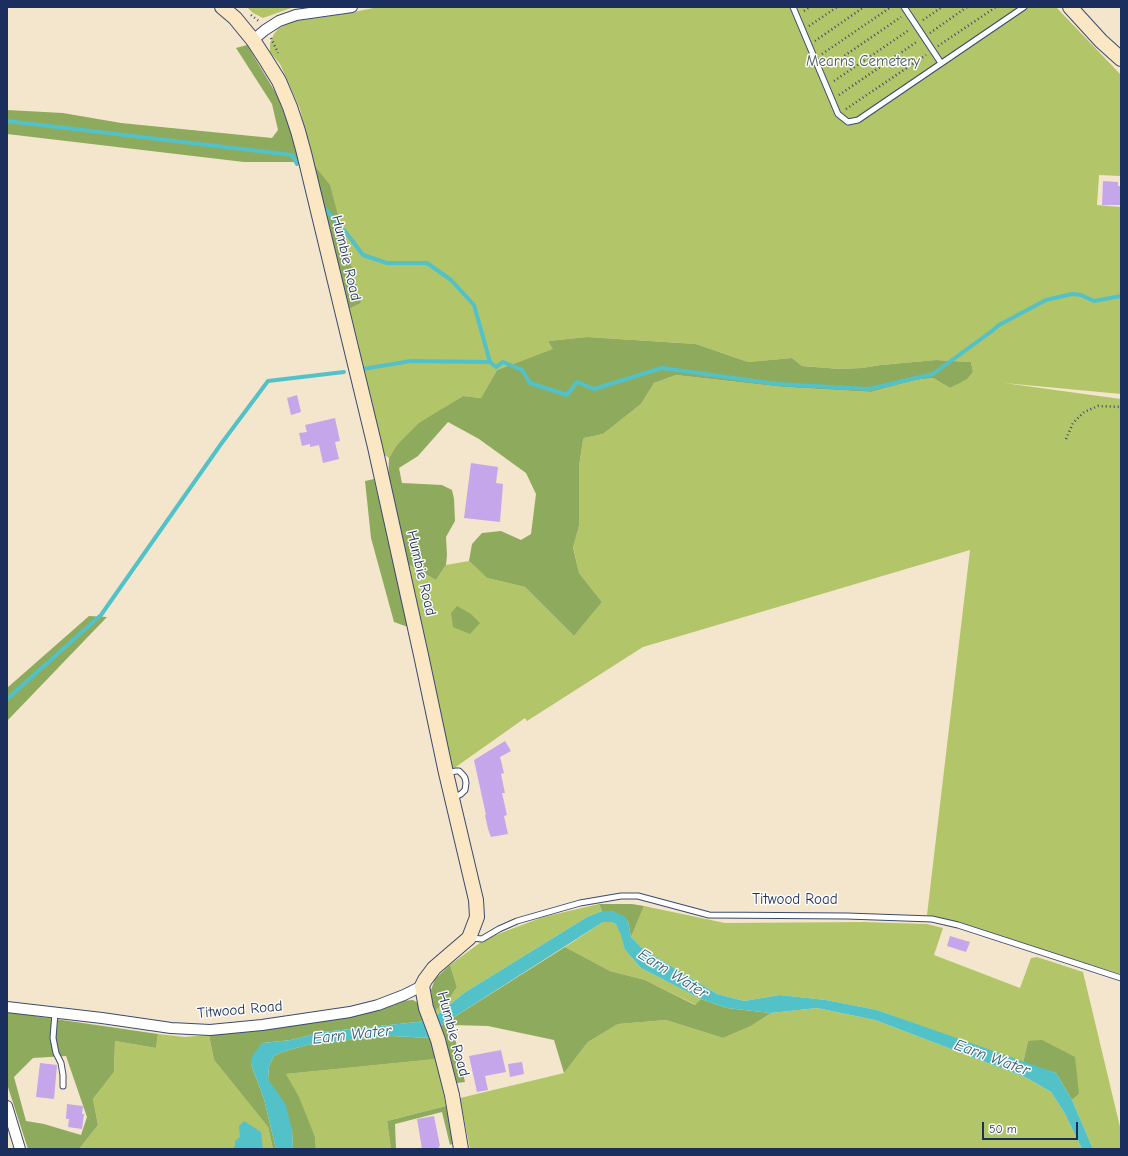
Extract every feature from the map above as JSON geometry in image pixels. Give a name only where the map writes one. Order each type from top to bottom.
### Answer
[{"type":"street","name":"Humbie Road","points":[[222,7],[234,18],[253,40],[279,81],[290,107],[304,153],[383,484],[420,647],[446,773],[476,900],[477,917],[469,938],[434,968],[422,986],[426,1008],[438,1040],[452,1095],[461,1149]]},
{"type":"street","points":[[253,40],[264,30],[296,15],[352,7]]},
{"type":"street","points":[[1070,7],[1101,41],[1121,59]]},
{"type":"street","name":"Titwood Road","points":[[7,1007],[171,1028],[210,1030],[231,1029],[350,1012],[378,1005],[422,986]]},
{"type":"street","points":[[7,1106],[20,1149]]},
{"type":"lane","points":[[793,7],[838,114],[848,122],[858,120],[1024,7]]},
{"type":"lane","points":[[904,7],[941,63]]},
{"type":"lane","name":"Titwood Road","points":[[469,938],[482,939],[498,929],[517,921],[580,903],[621,896],[638,896],[709,915],[861,916],[932,919],[958,925],[1121,978]]},
{"type":"lane","points":[[55,1013],[53,1038],[56,1053],[61,1063],[63,1086]]},
{"type":"path","points":[[803,31],[837,7]]},
{"type":"path","points":[[809,45],[864,7]]},
{"type":"path","points":[[815,59],[891,7]]},
{"type":"path","points":[[826,87],[942,7]]},
{"type":"path","points":[[832,100],[968,7]]},
{"type":"path","points":[[838,114],[996,7]]},
{"type":"path","points":[[820,72],[908,13]]},
{"type":"path","points":[[1066,439],[1073,423],[1084,412],[1098,406],[1121,407]]},
{"type":"green space","points":[[247,7],[294,7],[263,18],[253,13]]},
{"type":"green space","name":"Mearns Cemetery","points":[[378,7],[1056,7],[1121,75],[1121,176],[1099,175],[1097,205],[1121,207],[1121,394],[1004,383],[1121,399],[1121,974],[927,915],[970,550],[643,647],[527,721],[525,718],[453,769],[406,563],[436,580],[446,565],[469,561],[487,578],[525,587],[574,636],[602,602],[579,573],[573,546],[579,526],[579,466],[583,440],[584,438],[603,434],[641,404],[654,383],[676,375],[782,387],[871,392],[916,380],[933,378],[950,388],[973,372],[971,362],[936,360],[840,369],[802,366],[792,358],[748,362],[696,344],[587,337],[548,341],[554,349],[497,370],[481,398],[463,396],[444,408],[396,446],[389,458],[380,452],[347,310],[361,303],[313,164],[300,109],[280,64],[270,52],[270,43],[274,34],[279,28],[295,21],[344,14]]},
{"type":"green space","points":[[247,45],[277,95],[296,145],[299,162],[244,162],[7,134],[7,110],[63,113],[121,123],[272,138],[278,130],[272,104],[236,48]]},
{"type":"green space","points":[[313,164],[330,185],[361,303],[347,310]]},
{"type":"green space","points":[[587,337],[696,344],[748,362],[792,358],[802,366],[840,369],[936,360],[971,362],[973,372],[967,379],[950,388],[933,378],[916,380],[871,392],[782,387],[676,375],[654,383],[641,404],[603,434],[584,438],[583,440],[579,466],[579,526],[573,547],[579,573],[602,602],[574,636],[525,587],[487,578],[469,561],[472,544],[482,533],[501,531],[521,540],[531,534],[536,494],[526,473],[479,439],[448,422],[418,456],[399,468],[402,483],[442,485],[452,490],[455,521],[446,537],[446,565],[436,580],[406,563],[388,485],[389,458],[396,446],[419,423],[463,396],[481,398],[497,370],[553,349],[548,341]]},
{"type":"green space","points":[[374,479],[408,627],[394,622],[371,538],[365,481]]},
{"type":"green space","points":[[457,606],[471,614],[480,623],[470,634],[453,627],[451,613]]},
{"type":"green space","points":[[89,616],[107,617],[7,721],[7,688]]},
{"type":"green space","points":[[599,904],[602,911],[587,917],[464,993],[436,1016],[434,1011],[447,1002],[457,987],[450,965],[485,939],[543,917]]},
{"type":"green space","points":[[599,904],[632,904],[644,906],[631,937],[628,921],[612,911],[602,911]]},
{"type":"green space","points":[[644,906],[725,923],[864,922],[927,924],[943,928],[934,955],[1020,988],[1031,958],[1037,957],[1083,972],[1121,1131],[1121,1149],[1093,1149],[1072,1100],[1079,1094],[1028,1041],[1023,1063],[877,1010],[826,1000],[780,995],[744,1001],[717,994],[643,949],[631,937]]},
{"type":"green space","points":[[603,922],[611,922],[616,924],[622,935],[625,950],[641,968],[701,999],[696,1005],[645,980],[610,971],[565,947]]},
{"type":"green space","points":[[565,947],[610,971],[645,980],[695,1005],[701,999],[727,1008],[771,1013],[751,1026],[723,1038],[666,1020],[618,1024],[588,1042],[564,1073],[554,1040],[488,1026],[452,1025],[465,1082],[457,1083],[440,1026]]},
{"type":"green space","points":[[450,965],[457,987],[447,1002],[434,1011],[431,990],[435,979]]},
{"type":"green space","points":[[413,1000],[420,1004],[427,1021],[322,1032],[291,1040],[262,1043],[251,1064],[264,1099],[276,1149],[273,1149],[268,1127],[214,1060],[209,1035],[257,1031],[369,1012],[401,1001]]},
{"type":"green space","points":[[817,1008],[875,1020],[1027,1078],[1051,1092],[1064,1112],[1082,1149],[470,1149],[460,1098],[564,1073],[588,1042],[618,1024],[666,1020],[723,1038],[751,1026],[771,1013]]},
{"type":"green space","points":[[7,1012],[158,1034],[156,1048],[115,1041],[114,1072],[93,1099],[98,1125],[79,1149],[28,1149],[7,1084]],"holes":[[[66,1056],[87,1117],[81,1135],[44,1124],[26,1121],[14,1077],[33,1058]]]},
{"type":"green space","points":[[158,1034],[184,1037],[209,1035],[214,1060],[268,1127],[273,1149],[79,1149],[98,1125],[93,1099],[114,1072],[115,1041],[156,1048]]},
{"type":"green space","points":[[392,1036],[431,1038],[436,1059],[286,1074],[299,1097],[315,1137],[316,1149],[293,1149],[292,1130],[268,1079],[269,1066],[274,1056],[282,1052],[307,1045]]},
{"type":"green space","points":[[1042,1040],[1075,1057],[1079,1094],[1072,1100],[1056,1073],[1023,1063],[1028,1041]]},
{"type":"green space","points":[[436,1059],[446,1106],[387,1121],[391,1149],[316,1149],[315,1137],[286,1074]]},
{"type":"green space","points":[[446,1106],[454,1143],[450,1145],[442,1112],[395,1124],[396,1149],[391,1149],[387,1121]]},
{"type":"water","name":"Earn Water","points":[[602,911],[612,911],[624,916],[628,921],[631,937],[643,949],[717,994],[744,1001],[780,995],[826,1000],[877,1010],[1056,1073],[1072,1100],[1093,1149],[1082,1149],[1064,1112],[1051,1092],[1027,1078],[875,1020],[817,1008],[771,1013],[727,1008],[701,999],[641,968],[625,950],[616,924],[611,922],[603,922],[440,1026],[436,1016],[464,993],[587,917]]},
{"type":"water","name":"Earn Water","points":[[427,1021],[431,1038],[392,1036],[338,1041],[307,1045],[282,1052],[274,1056],[269,1066],[268,1079],[286,1105],[292,1130],[293,1149],[276,1149],[264,1099],[251,1064],[252,1056],[262,1043],[291,1040],[322,1032]]},
{"type":"water","points":[[244,1121],[261,1132],[263,1149],[233,1149],[235,1141],[240,1137],[239,1126]]},
{"type":"building","points":[[1103,181],[1118,182],[1118,186],[1121,186],[1121,205],[1102,205]]},
{"type":"building","points":[[297,395],[301,412],[291,415],[287,398]]},
{"type":"building","points":[[335,418],[340,441],[335,442],[339,459],[323,463],[319,445],[310,447],[310,444],[302,446],[299,433],[307,432],[305,425]]},
{"type":"building","points":[[471,463],[498,467],[496,483],[503,484],[500,522],[464,518]]},
{"type":"building","points":[[505,741],[511,751],[500,757],[504,773],[501,774],[505,793],[502,793],[507,815],[504,816],[508,834],[491,837],[488,829],[474,760]]},
{"type":"building","points":[[950,936],[970,942],[966,952],[947,946]]},
{"type":"building","points":[[501,1050],[506,1072],[485,1076],[488,1090],[477,1092],[469,1056]]},
{"type":"building","points":[[522,1062],[524,1074],[510,1077],[508,1064]]},
{"type":"building","points":[[40,1063],[57,1065],[54,1099],[36,1097]]},
{"type":"building","points":[[67,1104],[83,1106],[82,1114],[84,1114],[82,1129],[68,1127],[69,1119],[66,1119]]},
{"type":"building","points":[[434,1116],[440,1146],[439,1149],[422,1149],[417,1119]]},
{"type":"waterway","points":[[7,121],[292,155],[297,164]]},
{"type":"waterway","points":[[326,210],[363,255],[387,263],[427,263],[451,280],[474,305],[490,362],[496,367],[503,362],[522,370],[530,383],[567,395],[577,382],[594,389],[662,368],[777,384],[869,389],[933,374],[999,325],[1046,300],[1072,294],[1081,295],[1094,301],[1121,296]]},
{"type":"waterway","points":[[363,369],[411,361],[490,362]]},
{"type":"waterway","points":[[7,699],[101,615],[221,444],[268,381],[344,372]]}]
